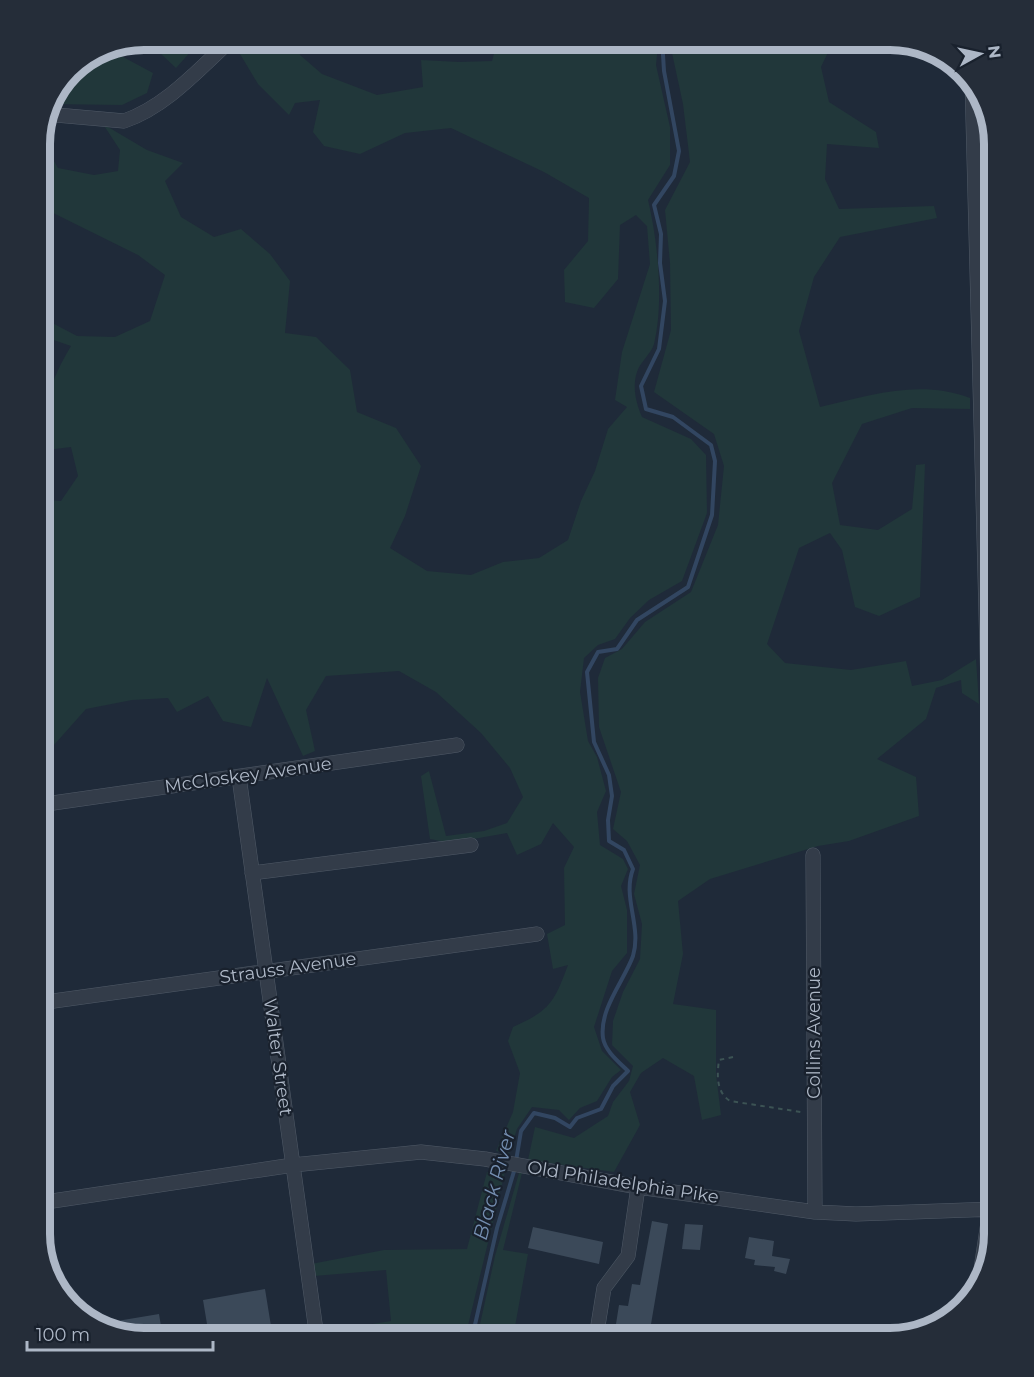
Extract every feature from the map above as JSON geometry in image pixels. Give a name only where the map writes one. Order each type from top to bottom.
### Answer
[{"type":"street","points":[[54,115],[124,121],[135,117],[157,105],[220,50]]},
{"type":"street","points":[[973,98],[984,431]]},
{"type":"street","name":"McCloskey Avenue","points":[[49,804],[457,745]]},
{"type":"street","name":"Walter Street","points":[[239,777],[316,1328]]},
{"type":"street","points":[[252,873],[471,845]]},
{"type":"street","name":"Collins Avenue","points":[[813,855],[815,1212]]},
{"type":"street","name":"Strauss Avenue","points":[[49,1002],[537,934]]},
{"type":"street","name":"Old Philadelphia Pike","points":[[49,1201],[293,1165],[421,1152],[508,1163],[638,1187],[815,1212],[856,1215],[984,1209]]},
{"type":"street","points":[[598,1328],[604,1288],[628,1256],[638,1187]]},
{"type":"path","points":[[733,1057],[719,1060],[718,1084],[723,1096],[730,1101],[815,1115]]},
{"type":"green space","points":[[157,50],[192,50],[176,68]]},
{"type":"green space","points":[[238,50],[299,50],[300,55],[322,74],[377,95],[423,87],[421,60],[492,61],[495,50],[658,50],[656,65],[670,127],[670,165],[648,200],[657,253],[659,310],[654,344],[637,372],[635,395],[642,417],[691,439],[706,455],[707,513],[682,581],[649,600],[630,618],[615,639],[598,645],[584,658],[580,692],[588,741],[597,757],[606,791],[597,812],[600,845],[623,859],[628,869],[621,886],[627,910],[627,953],[612,971],[594,1027],[602,1051],[621,1070],[612,1077],[597,1101],[580,1108],[569,1120],[559,1110],[532,1107],[517,1129],[509,1154],[496,1151],[513,1112],[520,1073],[508,1041],[513,1027],[536,1015],[550,1003],[568,965],[553,969],[547,934],[565,925],[564,868],[574,847],[553,823],[541,844],[517,855],[507,833],[451,843],[430,839],[421,776],[429,771],[446,836],[484,831],[507,823],[523,797],[510,768],[481,733],[436,692],[399,671],[326,676],[306,710],[315,751],[303,756],[267,678],[251,727],[223,721],[208,696],[177,712],[168,698],[132,700],[86,709],[54,745],[49,741],[50,500],[61,501],[78,476],[71,447],[50,450],[50,391],[71,346],[50,339],[50,322],[77,336],[115,337],[150,321],[165,275],[138,255],[50,211],[50,179],[54,174],[50,169],[50,154],[58,168],[94,175],[118,171],[120,150],[103,124],[147,150],[183,163],[165,181],[181,217],[214,237],[241,229],[270,254],[290,281],[285,333],[316,337],[350,370],[357,412],[396,428],[421,466],[405,516],[390,548],[427,571],[471,575],[503,562],[539,558],[568,540],[581,501],[595,471],[608,429],[627,407],[615,400],[622,352],[650,264],[647,226],[636,215],[620,225],[618,279],[594,308],[565,302],[564,270],[588,241],[589,198],[544,172],[451,128],[405,133],[360,154],[324,146],[313,132],[320,100],[295,103],[289,115],[258,84]]},
{"type":"green space","points":[[671,50],[829,50],[821,67],[829,102],[876,132],[879,148],[827,144],[825,179],[839,209],[934,206],[937,218],[840,237],[814,277],[799,331],[820,407],[876,394],[914,389],[951,392],[970,398],[970,409],[912,408],[862,424],[832,483],[840,525],[878,530],[912,509],[916,465],[925,464],[920,597],[879,616],[855,607],[842,550],[830,533],[799,548],[767,644],[785,663],[851,670],[906,661],[912,686],[942,680],[976,659],[979,704],[962,693],[961,680],[936,688],[926,719],[877,759],[916,777],[919,816],[849,841],[818,846],[710,879],[678,901],[683,954],[673,1004],[716,1010],[716,1074],[721,1115],[702,1120],[694,1076],[663,1058],[641,1073],[630,1092],[640,1125],[614,1172],[528,1160],[535,1127],[574,1138],[608,1116],[613,1102],[629,1081],[633,1066],[612,1045],[613,1021],[623,992],[640,959],[642,924],[634,894],[640,865],[627,841],[613,829],[621,792],[599,727],[598,678],[605,658],[622,649],[645,622],[691,592],[718,525],[724,466],[714,434],[654,392],[671,330],[670,263],[665,210],[690,162],[683,104]]},
{"type":"green space","points":[[116,53],[153,73],[147,93],[122,105],[58,104],[69,86],[81,73],[96,62]]},
{"type":"green space","points":[[487,1172],[505,1172],[467,1328],[348,1328],[391,1321],[386,1270],[314,1276],[311,1264],[384,1250],[467,1249]]},
{"type":"green space","points":[[519,1173],[522,1173],[503,1250],[528,1254],[515,1328],[479,1328],[495,1256]]},
{"type":"building","points":[[652,1221],[668,1224],[650,1328],[616,1324],[619,1305],[628,1306],[632,1284],[640,1285]]},
{"type":"building","points":[[685,1224],[703,1225],[700,1250],[682,1249]]},
{"type":"building","points":[[533,1227],[603,1242],[599,1264],[528,1248]]},
{"type":"building","points":[[749,1237],[774,1241],[772,1256],[790,1259],[786,1274],[774,1271],[775,1267],[754,1265],[755,1260],[745,1258]]},
{"type":"building","points":[[265,1289],[271,1326],[208,1328],[203,1300]]},
{"type":"building","points":[[159,1314],[161,1328],[131,1327],[112,1322]]},
{"type":"waterway","name":"Black River","points":[[516,1161],[521,1131],[534,1113],[555,1118],[570,1127],[577,1118],[601,1109],[613,1086],[628,1071],[606,1047],[603,1027],[608,1006],[633,956],[635,934],[630,891],[633,869],[624,850],[609,841],[608,820],[612,796],[609,775],[594,742],[587,672],[598,652],[617,649],[637,620],[688,587],[712,515],[715,461],[711,445],[673,417],[646,409],[641,386],[659,349],[665,301],[660,263],[661,234],[654,205],[674,176],[679,151],[664,71],[663,50]]},
{"type":"waterway","name":"Black River","points":[[474,1328],[497,1228],[515,1168]]}]
